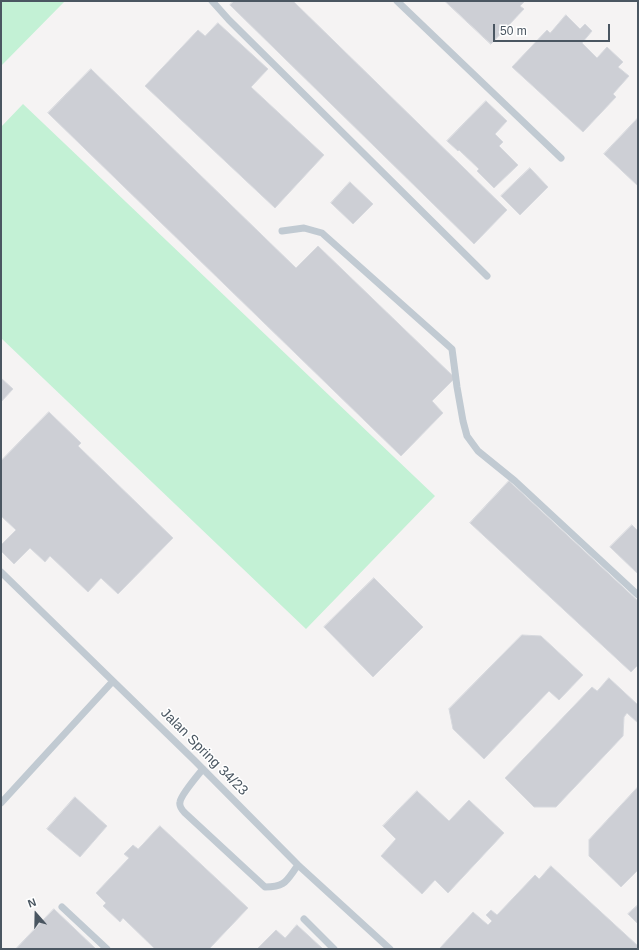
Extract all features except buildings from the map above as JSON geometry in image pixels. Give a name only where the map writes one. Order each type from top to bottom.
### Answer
[{"type":"lane","points":[[212,1],[229,20],[487,276]]},
{"type":"lane","points":[[397,1],[561,158]]},
{"type":"lane","points":[[282,231],[304,228],[322,233],[452,349],[463,421],[467,436],[478,451],[515,481],[638,596]]},
{"type":"lane","name":"Jalan Spring 34/23","points":[[1,572],[203,769],[298,865],[390,949]]},
{"type":"lane","points":[[1,803],[113,681]]},
{"type":"lane","points":[[203,769],[179,803],[185,813],[265,887],[276,887],[286,882],[298,865]]},
{"type":"lane","points":[[62,906],[107,949]]},
{"type":"lane","points":[[304,919],[334,949]]},
{"type":"green space","points":[[1,1],[65,1],[1,66]]},
{"type":"green space","points":[[23,104],[435,496],[306,629],[1,338],[1,127]]}]
